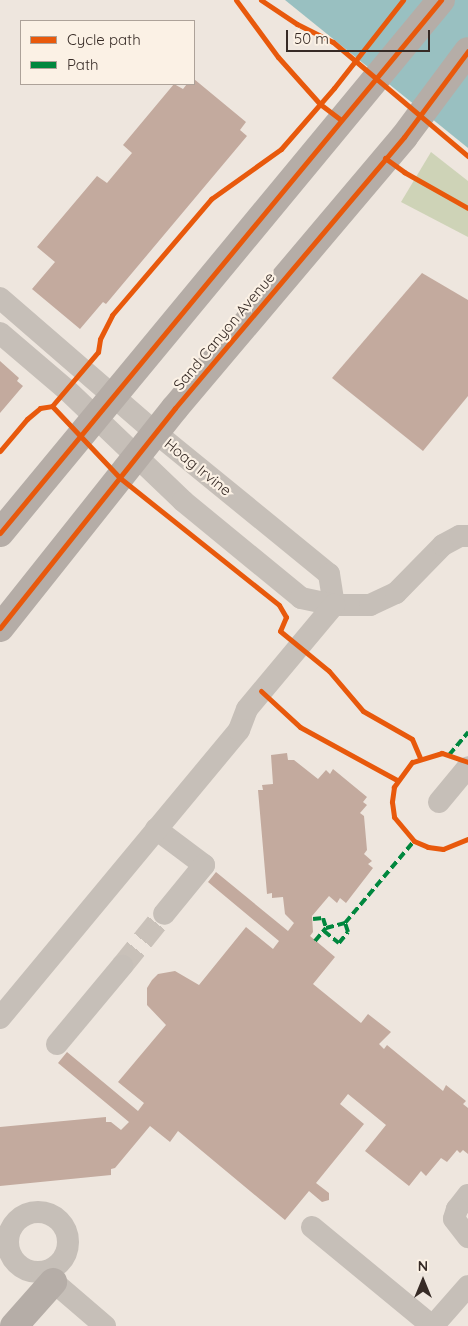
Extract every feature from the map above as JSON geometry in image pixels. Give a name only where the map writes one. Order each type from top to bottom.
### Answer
[{"type":"main road","points":[[0,533],[441,0]]},
{"type":"main road","name":"Sand Canyon Avenue","points":[[0,628],[137,456],[404,137],[468,51]]},
{"type":"main road","points":[[14,1326],[48,1277]]},
{"type":"street","name":"Hoag Irvine","points":[[0,298],[156,433],[329,574],[334,605]]},
{"type":"street","name":"Hoag Irvine","points":[[0,333],[95,417],[183,501],[301,598],[334,605],[370,605],[396,594],[443,545],[460,536],[468,536]]},
{"type":"street","points":[[0,1018],[238,730],[247,709],[334,605]]},
{"type":"street","points":[[439,802],[468,767]]},
{"type":"street","points":[[156,829],[204,865],[164,914]]},
{"type":"street","points":[[57,1044],[122,966]]},
{"type":"street","points":[[468,1195],[456,1209],[454,1219],[468,1237]]},
{"type":"street","points":[[48,1277],[60,1263],[68,1245],[64,1226],[48,1214],[28,1214],[19,1219],[8,1236],[5,1258],[24,1269],[48,1277],[105,1326]]},
{"type":"street","points":[[312,1226],[433,1326],[468,1286]]},
{"type":"green space","points":[[431,152],[468,181],[468,237],[401,202]]},
{"type":"water","points":[[285,0],[468,0],[468,148]]},
{"type":"building","points":[[195,80],[246,122],[240,130],[247,136],[106,304],[103,302],[80,329],[32,289],[55,262],[37,247],[97,176],[107,183],[132,153],[123,145],[173,85],[183,89],[186,85],[195,85]]},
{"type":"building","points":[[422,273],[468,300],[468,396],[423,451],[332,378]]},
{"type":"building","points":[[0,361],[19,378],[17,381],[23,386],[0,413]]},
{"type":"building","points":[[287,753],[288,760],[294,760],[318,779],[326,770],[330,774],[333,769],[367,797],[363,802],[367,805],[360,813],[364,816],[367,850],[364,854],[372,861],[368,864],[373,868],[346,903],[340,898],[337,903],[329,896],[312,916],[313,932],[310,936],[335,957],[313,984],[361,1023],[368,1014],[391,1032],[379,1044],[384,1049],[387,1045],[443,1091],[446,1085],[466,1101],[463,1104],[468,1108],[468,1154],[463,1150],[460,1153],[457,1150],[447,1162],[441,1158],[426,1176],[421,1171],[409,1186],[365,1151],[386,1125],[348,1094],[340,1104],[364,1124],[316,1183],[329,1193],[329,1200],[322,1202],[309,1191],[285,1220],[178,1131],[170,1142],[150,1126],[115,1168],[111,1169],[111,1175],[0,1186],[0,1127],[106,1117],[106,1122],[111,1122],[121,1130],[129,1122],[58,1063],[67,1052],[138,1111],[144,1103],[118,1082],[166,1025],[147,1005],[147,988],[152,980],[158,974],[175,971],[199,985],[246,927],[273,949],[279,941],[208,882],[216,872],[288,931],[294,923],[285,914],[283,897],[272,898],[272,893],[267,894],[258,790],[263,790],[262,785],[273,784],[271,755]]},
{"type":"tunnel","points":[[122,966],[164,914]]},
{"type":"marked path","points":[[449,755],[468,732]]},
{"type":"marked path","points":[[315,941],[326,928],[345,923],[414,841]]},
{"type":"marked path","points":[[313,919],[323,918],[326,928]]},
{"type":"marked path","points":[[324,931],[339,943],[348,932],[345,923]]},
{"type":"cycle path","points":[[236,0],[278,57],[320,104],[341,120]]},
{"type":"cycle path","points":[[261,0],[297,24],[333,42],[468,156]]},
{"type":"cycle path","points":[[52,406],[98,352],[100,339],[112,315],[211,199],[281,149],[334,88],[403,0]]},
{"type":"cycle path","points":[[0,533],[441,0]]},
{"type":"cycle path","points":[[0,628],[175,408],[404,137],[468,51]]},
{"type":"cycle path","points":[[385,158],[404,172],[468,208]]},
{"type":"cycle path","points":[[52,406],[120,478],[279,605],[286,617],[280,631],[329,671],[363,711],[412,739],[420,758]]},
{"type":"cycle path","points":[[0,451],[27,419],[40,408],[52,406]]},
{"type":"cycle path","points":[[261,691],[300,727],[397,780]]},
{"type":"cycle path","points":[[468,762],[442,753],[412,762],[394,787],[392,802],[394,817],[414,841],[428,847],[443,849],[468,839]]}]
